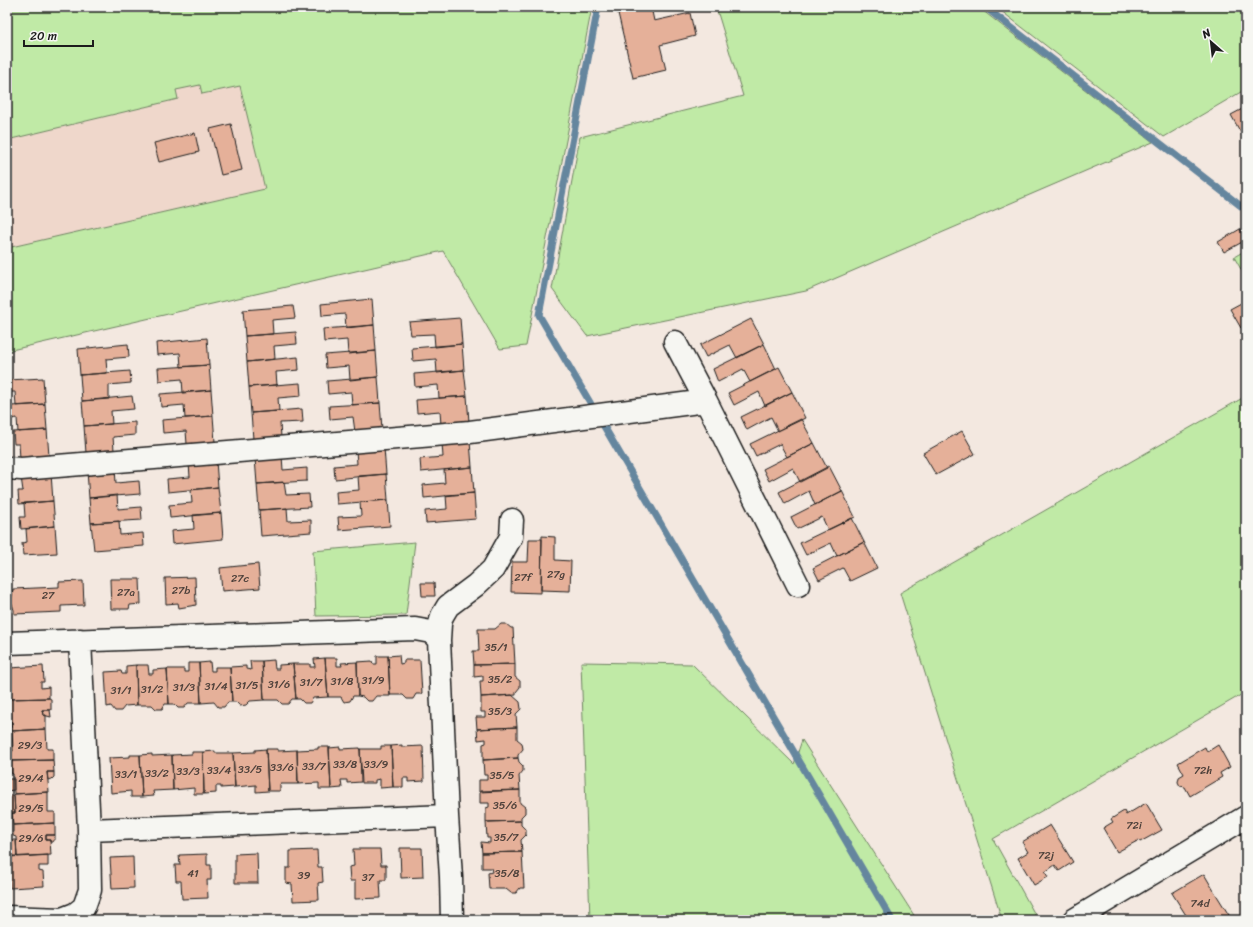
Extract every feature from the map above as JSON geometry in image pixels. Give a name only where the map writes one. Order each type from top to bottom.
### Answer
[{"type":"lane","points":[[675,342],[798,585]]},
{"type":"lane","points":[[7,468],[29,468],[470,432],[706,401]]},
{"type":"lane","points":[[452,920],[440,624],[442,616],[448,606],[476,585],[493,569],[511,537],[512,520]]},
{"type":"lane","points":[[7,643],[415,629],[431,632],[440,640]]},
{"type":"lane","points":[[7,917],[62,919],[75,914],[84,907],[90,890],[89,830],[80,640]]},
{"type":"lane","points":[[89,830],[447,816]]},
{"type":"lane","points":[[1074,920],[1246,817]]},
{"type":"shaded area","points":[[200,84],[203,94],[240,86],[265,189],[7,248],[7,140],[178,99],[176,90]]},
{"type":"green space","points":[[7,7],[592,7],[526,346],[500,349],[443,251],[7,351],[7,248],[265,189],[240,86],[202,94],[200,85],[176,90],[178,99],[7,140]]},
{"type":"green space","points":[[716,7],[978,7],[1153,142],[806,291],[587,336],[552,289],[580,137],[743,96]]},
{"type":"green space","points":[[996,7],[1246,7],[1246,89],[1164,137]]},
{"type":"green space","points":[[1246,250],[1246,278],[1234,257]]},
{"type":"green space","points":[[1246,396],[1246,692],[993,839],[1038,920],[1002,920],[900,593]]},
{"type":"green space","points":[[415,542],[406,615],[316,616],[313,551]]},
{"type":"green space","points":[[581,662],[692,664],[794,764],[802,740],[917,920],[590,920]]},
{"type":"building","points":[[641,7],[651,7],[654,21],[690,13],[695,36],[660,45],[666,70],[633,78],[618,13]]},
{"type":"building","points":[[1246,107],[1246,142],[1231,115]]},
{"type":"building","points":[[231,124],[242,170],[221,175],[210,129]]},
{"type":"building","points":[[195,133],[199,152],[159,162],[154,143]]},
{"type":"building","points":[[1240,229],[1246,240],[1224,252],[1218,242]]},
{"type":"building","points":[[372,299],[374,325],[346,328],[345,314],[322,316],[321,304]]},
{"type":"building","points":[[1243,302],[1246,306],[1246,325],[1241,328],[1230,309]]},
{"type":"building","points":[[293,306],[295,318],[272,320],[273,334],[245,336],[243,310]]},
{"type":"building","points":[[460,318],[462,344],[435,347],[434,334],[411,335],[409,322]]},
{"type":"building","points":[[751,319],[764,344],[737,358],[730,345],[706,357],[700,345]]},
{"type":"building","points":[[374,325],[376,351],[348,354],[347,340],[324,342],[323,329]]},
{"type":"building","points":[[296,332],[297,344],[274,346],[275,359],[247,362],[245,336]]},
{"type":"building","points":[[207,338],[209,365],[181,367],[180,353],[157,355],[156,343]]},
{"type":"building","points":[[128,344],[129,357],[106,359],[107,373],[80,375],[78,349]]},
{"type":"building","points":[[462,344],[464,370],[437,373],[436,359],[413,361],[412,348]]},
{"type":"building","points":[[764,344],[776,369],[750,382],[743,369],[718,382],[713,369]]},
{"type":"building","points":[[376,351],[378,377],[350,380],[349,366],[326,368],[325,355]]},
{"type":"building","points":[[298,357],[299,370],[276,372],[277,385],[249,387],[247,362]]},
{"type":"building","points":[[209,365],[211,390],[183,393],[182,379],[159,381],[158,368]]},
{"type":"building","points":[[779,367],[792,392],[765,406],[759,392],[734,405],[728,393]]},
{"type":"building","points":[[464,370],[467,396],[439,398],[438,385],[415,387],[414,374]]},
{"type":"building","points":[[130,371],[131,383],[109,385],[109,399],[82,401],[80,375]]},
{"type":"building","points":[[378,377],[380,403],[352,405],[351,392],[328,394],[327,381]]},
{"type":"building","points":[[43,378],[45,404],[16,406],[15,392],[10,392],[9,380]]},
{"type":"building","points":[[300,383],[301,396],[278,398],[279,411],[251,413],[249,387]]},
{"type":"building","points":[[211,390],[213,416],[185,418],[184,405],[161,407],[160,394]]},
{"type":"building","points":[[792,392],[805,418],[778,431],[771,417],[747,430],[741,417]]},
{"type":"building","points":[[132,396],[134,409],[111,411],[112,424],[84,426],[82,401]]},
{"type":"building","points":[[467,396],[469,422],[441,425],[440,411],[417,413],[416,400]]},
{"type":"building","points":[[380,403],[382,429],[355,432],[353,417],[330,419],[329,406]]},
{"type":"building","points":[[45,404],[47,430],[18,432],[17,418],[12,419],[11,406]]},
{"type":"building","points":[[302,409],[303,422],[280,423],[281,437],[253,439],[251,413]]},
{"type":"building","points":[[213,416],[215,442],[187,444],[186,431],[163,433],[162,420]]},
{"type":"building","points":[[801,419],[814,443],[787,457],[780,444],[756,456],[750,444]]},
{"type":"building","points":[[135,422],[135,435],[113,437],[114,450],[86,453],[84,426]]},
{"type":"building","points":[[47,430],[49,456],[20,458],[19,444],[14,444],[13,432]]},
{"type":"building","points":[[962,431],[975,454],[936,475],[923,453]]},
{"type":"building","points":[[470,441],[472,467],[421,472],[420,459],[443,457],[442,443]]},
{"type":"building","points":[[814,443],[827,468],[800,482],[793,468],[769,481],[763,469]]},
{"type":"building","points":[[384,448],[386,474],[335,479],[334,466],[357,464],[356,450]]},
{"type":"building","points":[[282,456],[283,470],[307,468],[307,481],[257,484],[255,458]]},
{"type":"building","points":[[216,461],[218,487],[168,492],[167,479],[190,477],[189,463]]},
{"type":"building","points":[[829,466],[842,491],[815,505],[809,491],[785,504],[779,492]]},
{"type":"building","points":[[472,467],[474,493],[424,498],[423,485],[445,483],[444,470]]},
{"type":"building","points":[[115,469],[116,483],[139,481],[140,494],[89,498],[87,471]]},
{"type":"building","points":[[51,474],[53,501],[19,504],[18,491],[23,491],[21,477]]},
{"type":"building","points":[[386,474],[388,500],[337,504],[336,492],[359,490],[358,476]]},
{"type":"building","points":[[284,482],[286,495],[309,494],[310,507],[259,510],[257,484]]},
{"type":"building","points":[[218,487],[221,513],[170,518],[169,505],[192,503],[191,490]]},
{"type":"building","points":[[842,491],[855,517],[828,530],[822,517],[797,529],[791,517]]},
{"type":"building","points":[[474,493],[476,519],[426,523],[425,511],[447,509],[446,495]]},
{"type":"building","points":[[117,495],[118,509],[141,507],[142,520],[91,523],[89,498]]},
{"type":"building","points":[[388,500],[390,526],[339,530],[338,517],[361,516],[360,502]]},
{"type":"building","points":[[53,501],[55,526],[21,529],[20,517],[25,517],[24,503]]},
{"type":"building","points":[[287,508],[288,521],[311,520],[311,532],[261,536],[259,510]]},
{"type":"building","points":[[221,513],[223,539],[172,544],[171,531],[194,529],[193,515]]},
{"type":"building","points":[[852,518],[864,542],[837,556],[831,543],[806,555],[800,543]]},
{"type":"building","points":[[119,521],[120,535],[143,533],[144,546],[94,550],[91,523]]},
{"type":"building","points":[[55,526],[57,553],[23,555],[22,543],[27,542],[26,529]]},
{"type":"building","points":[[542,536],[555,537],[555,560],[571,561],[570,591],[541,590]]},
{"type":"building","points":[[529,539],[542,539],[541,593],[511,592],[512,562],[528,562]]},
{"type":"building","points":[[864,542],[877,568],[850,581],[843,568],[819,580],[813,568]]},
{"type":"building","points":[[258,564],[260,588],[222,591],[220,568]]},
{"type":"building","points":[[195,577],[196,605],[179,608],[178,603],[166,604],[165,578]]},
{"type":"building","points":[[110,579],[140,579],[141,604],[130,605],[129,609],[111,609]]},
{"type":"building","points":[[83,581],[84,605],[61,606],[61,612],[14,614],[11,601],[13,589],[59,587],[59,582]]},
{"type":"building","points":[[421,583],[434,583],[435,596],[422,596]]},
{"type":"building","points":[[501,624],[506,624],[513,628],[515,664],[474,665],[473,651],[479,651],[478,629],[495,629]]},
{"type":"building","points":[[399,655],[400,664],[404,663],[404,660],[420,660],[422,694],[416,694],[413,699],[407,699],[403,695],[390,695],[388,656]]},
{"type":"building","points":[[377,656],[388,656],[390,696],[376,696],[372,701],[367,701],[363,697],[358,696],[357,662],[372,661],[373,664],[377,664]]},
{"type":"building","points":[[325,658],[337,658],[337,666],[342,666],[341,663],[357,662],[358,696],[353,696],[350,701],[344,702],[341,697],[328,697]]},
{"type":"building","points":[[325,658],[328,697],[313,698],[310,703],[304,703],[300,699],[296,699],[293,664],[310,664],[310,667],[315,667],[314,659]]},
{"type":"building","points":[[274,660],[275,669],[279,669],[279,665],[293,664],[296,699],[292,699],[288,704],[282,704],[278,700],[264,700],[262,661]]},
{"type":"building","points":[[250,661],[262,661],[264,700],[250,701],[246,705],[240,706],[236,702],[232,702],[230,667],[246,666],[246,669],[251,670]]},
{"type":"building","points":[[210,662],[211,671],[215,671],[215,667],[230,667],[232,702],[228,702],[224,707],[218,707],[214,702],[201,703],[199,663]]},
{"type":"building","points":[[188,663],[199,663],[201,703],[188,703],[184,708],[178,708],[174,704],[169,704],[167,669],[184,669],[184,672],[188,672]]},
{"type":"building","points":[[515,664],[515,677],[520,681],[520,687],[516,692],[516,695],[481,697],[480,681],[483,681],[483,676],[474,677],[474,665]]},
{"type":"building","points":[[136,665],[137,705],[125,706],[121,711],[115,711],[111,706],[107,707],[105,672],[121,671],[122,674],[126,674],[126,666]]},
{"type":"building","points":[[136,665],[148,665],[149,674],[153,674],[153,670],[167,669],[169,704],[165,704],[162,709],[156,709],[152,705],[137,705]]},
{"type":"building","points":[[43,666],[44,682],[41,682],[41,688],[49,687],[49,698],[8,699],[8,689],[10,689],[9,668]]},
{"type":"building","points":[[512,695],[520,702],[521,709],[516,714],[517,727],[477,729],[476,717],[485,717],[485,712],[481,712],[481,697]]},
{"type":"building","points":[[8,699],[51,699],[51,710],[42,710],[43,715],[46,715],[46,729],[11,731],[11,712],[8,711]]},
{"type":"building","points":[[42,710],[50,710],[51,717],[43,715]]},
{"type":"building","points":[[11,715],[12,727],[7,727],[7,716]]},
{"type":"building","points":[[517,727],[517,739],[522,743],[523,749],[518,755],[518,758],[483,760],[483,744],[486,743],[486,739],[478,740],[477,729]]},
{"type":"building","points":[[46,729],[47,749],[53,749],[53,760],[11,761],[11,751],[13,751],[12,731]]},
{"type":"building","points":[[402,745],[402,747],[423,746],[424,781],[408,782],[408,778],[403,778],[403,787],[393,787],[391,746]]},
{"type":"building","points":[[1218,745],[1230,767],[1220,773],[1222,777],[1190,796],[1185,787],[1180,786],[1178,782],[1179,777],[1184,774],[1178,763],[1205,747],[1207,752]]},
{"type":"building","points":[[381,746],[391,746],[393,787],[380,788],[380,779],[375,780],[375,783],[362,783],[360,749],[381,749]]},
{"type":"building","points":[[318,747],[329,747],[331,789],[319,789],[319,783],[298,784],[297,750],[318,749]]},
{"type":"building","points":[[340,747],[340,749],[360,748],[361,782],[347,783],[347,780],[341,780],[342,788],[331,789],[329,748]]},
{"type":"building","points":[[266,749],[278,749],[278,751],[297,750],[298,784],[280,784],[280,791],[268,791]]},
{"type":"building","points":[[266,749],[268,791],[256,792],[256,785],[235,787],[233,753],[255,752],[255,750]]},
{"type":"building","points":[[215,751],[215,753],[233,753],[235,787],[221,788],[221,786],[216,786],[216,793],[204,794],[203,752]]},
{"type":"building","points":[[192,752],[203,752],[204,794],[194,794],[194,788],[173,790],[172,755],[192,754]]},
{"type":"building","points":[[152,754],[152,756],[172,755],[173,790],[153,791],[154,796],[142,797],[140,755]]},
{"type":"building","points":[[130,755],[140,755],[142,797],[131,797],[131,791],[111,793],[109,758],[130,757]]},
{"type":"building","points":[[518,758],[519,762],[523,766],[523,771],[519,776],[520,790],[479,792],[479,780],[487,780],[487,775],[484,775],[483,760]]},
{"type":"building","points":[[53,760],[54,772],[47,772],[49,792],[14,794],[11,761]]},
{"type":"building","points":[[47,772],[54,772],[54,777],[52,779],[48,780]]},
{"type":"building","points":[[7,779],[14,779],[14,790],[7,791]]},
{"type":"building","points":[[520,790],[520,803],[525,807],[525,813],[521,817],[521,821],[486,822],[486,808],[489,807],[489,803],[480,803],[480,791]]},
{"type":"building","points":[[48,792],[48,812],[55,812],[55,823],[13,825],[12,813],[15,813],[14,794]]},
{"type":"building","points":[[7,796],[14,796],[15,813],[7,814]]},
{"type":"building","points":[[1146,803],[1162,830],[1117,852],[1103,828],[1113,822],[1111,819],[1124,811],[1126,815]]},
{"type":"building","points":[[521,821],[521,825],[526,830],[526,835],[521,840],[522,852],[482,853],[481,842],[490,843],[490,838],[487,838],[486,822]]},
{"type":"building","points":[[55,823],[55,835],[46,835],[46,840],[50,840],[51,855],[17,857],[16,837],[13,836],[13,825]]},
{"type":"building","points":[[1050,825],[1073,862],[1059,871],[1055,865],[1045,872],[1048,877],[1034,885],[1018,858],[1028,852],[1022,842]]},
{"type":"building","points":[[46,835],[55,835],[55,840],[50,842],[50,840],[46,840]]},
{"type":"building","points":[[7,840],[16,840],[17,856],[7,856]]},
{"type":"building","points":[[400,848],[422,848],[423,877],[401,878]]},
{"type":"building","points":[[353,849],[380,849],[381,865],[386,865],[386,880],[380,880],[381,898],[355,899],[355,881],[350,881],[349,867],[354,866]]},
{"type":"building","points":[[317,850],[318,867],[322,867],[323,882],[318,883],[319,900],[293,901],[292,884],[286,883],[286,868],[290,868],[290,851]]},
{"type":"building","points":[[522,852],[524,888],[520,888],[516,893],[511,893],[506,889],[489,889],[488,873],[492,872],[491,868],[482,868],[482,853]]},
{"type":"building","points":[[257,853],[258,883],[235,883],[235,854]]},
{"type":"building","points":[[207,854],[207,865],[211,865],[211,880],[207,880],[208,898],[182,899],[181,881],[176,881],[175,865],[180,865],[179,855]]},
{"type":"building","points":[[48,855],[48,866],[39,866],[39,871],[43,872],[44,886],[10,888],[7,857]]},
{"type":"building","points":[[133,857],[134,888],[112,889],[110,858]]},
{"type":"building","points":[[1204,874],[1232,920],[1189,920],[1172,893]]},
{"type":"waterway","points":[[598,7],[539,315],[892,920]]},
{"type":"waterway","points":[[985,7],[1246,210]]}]
